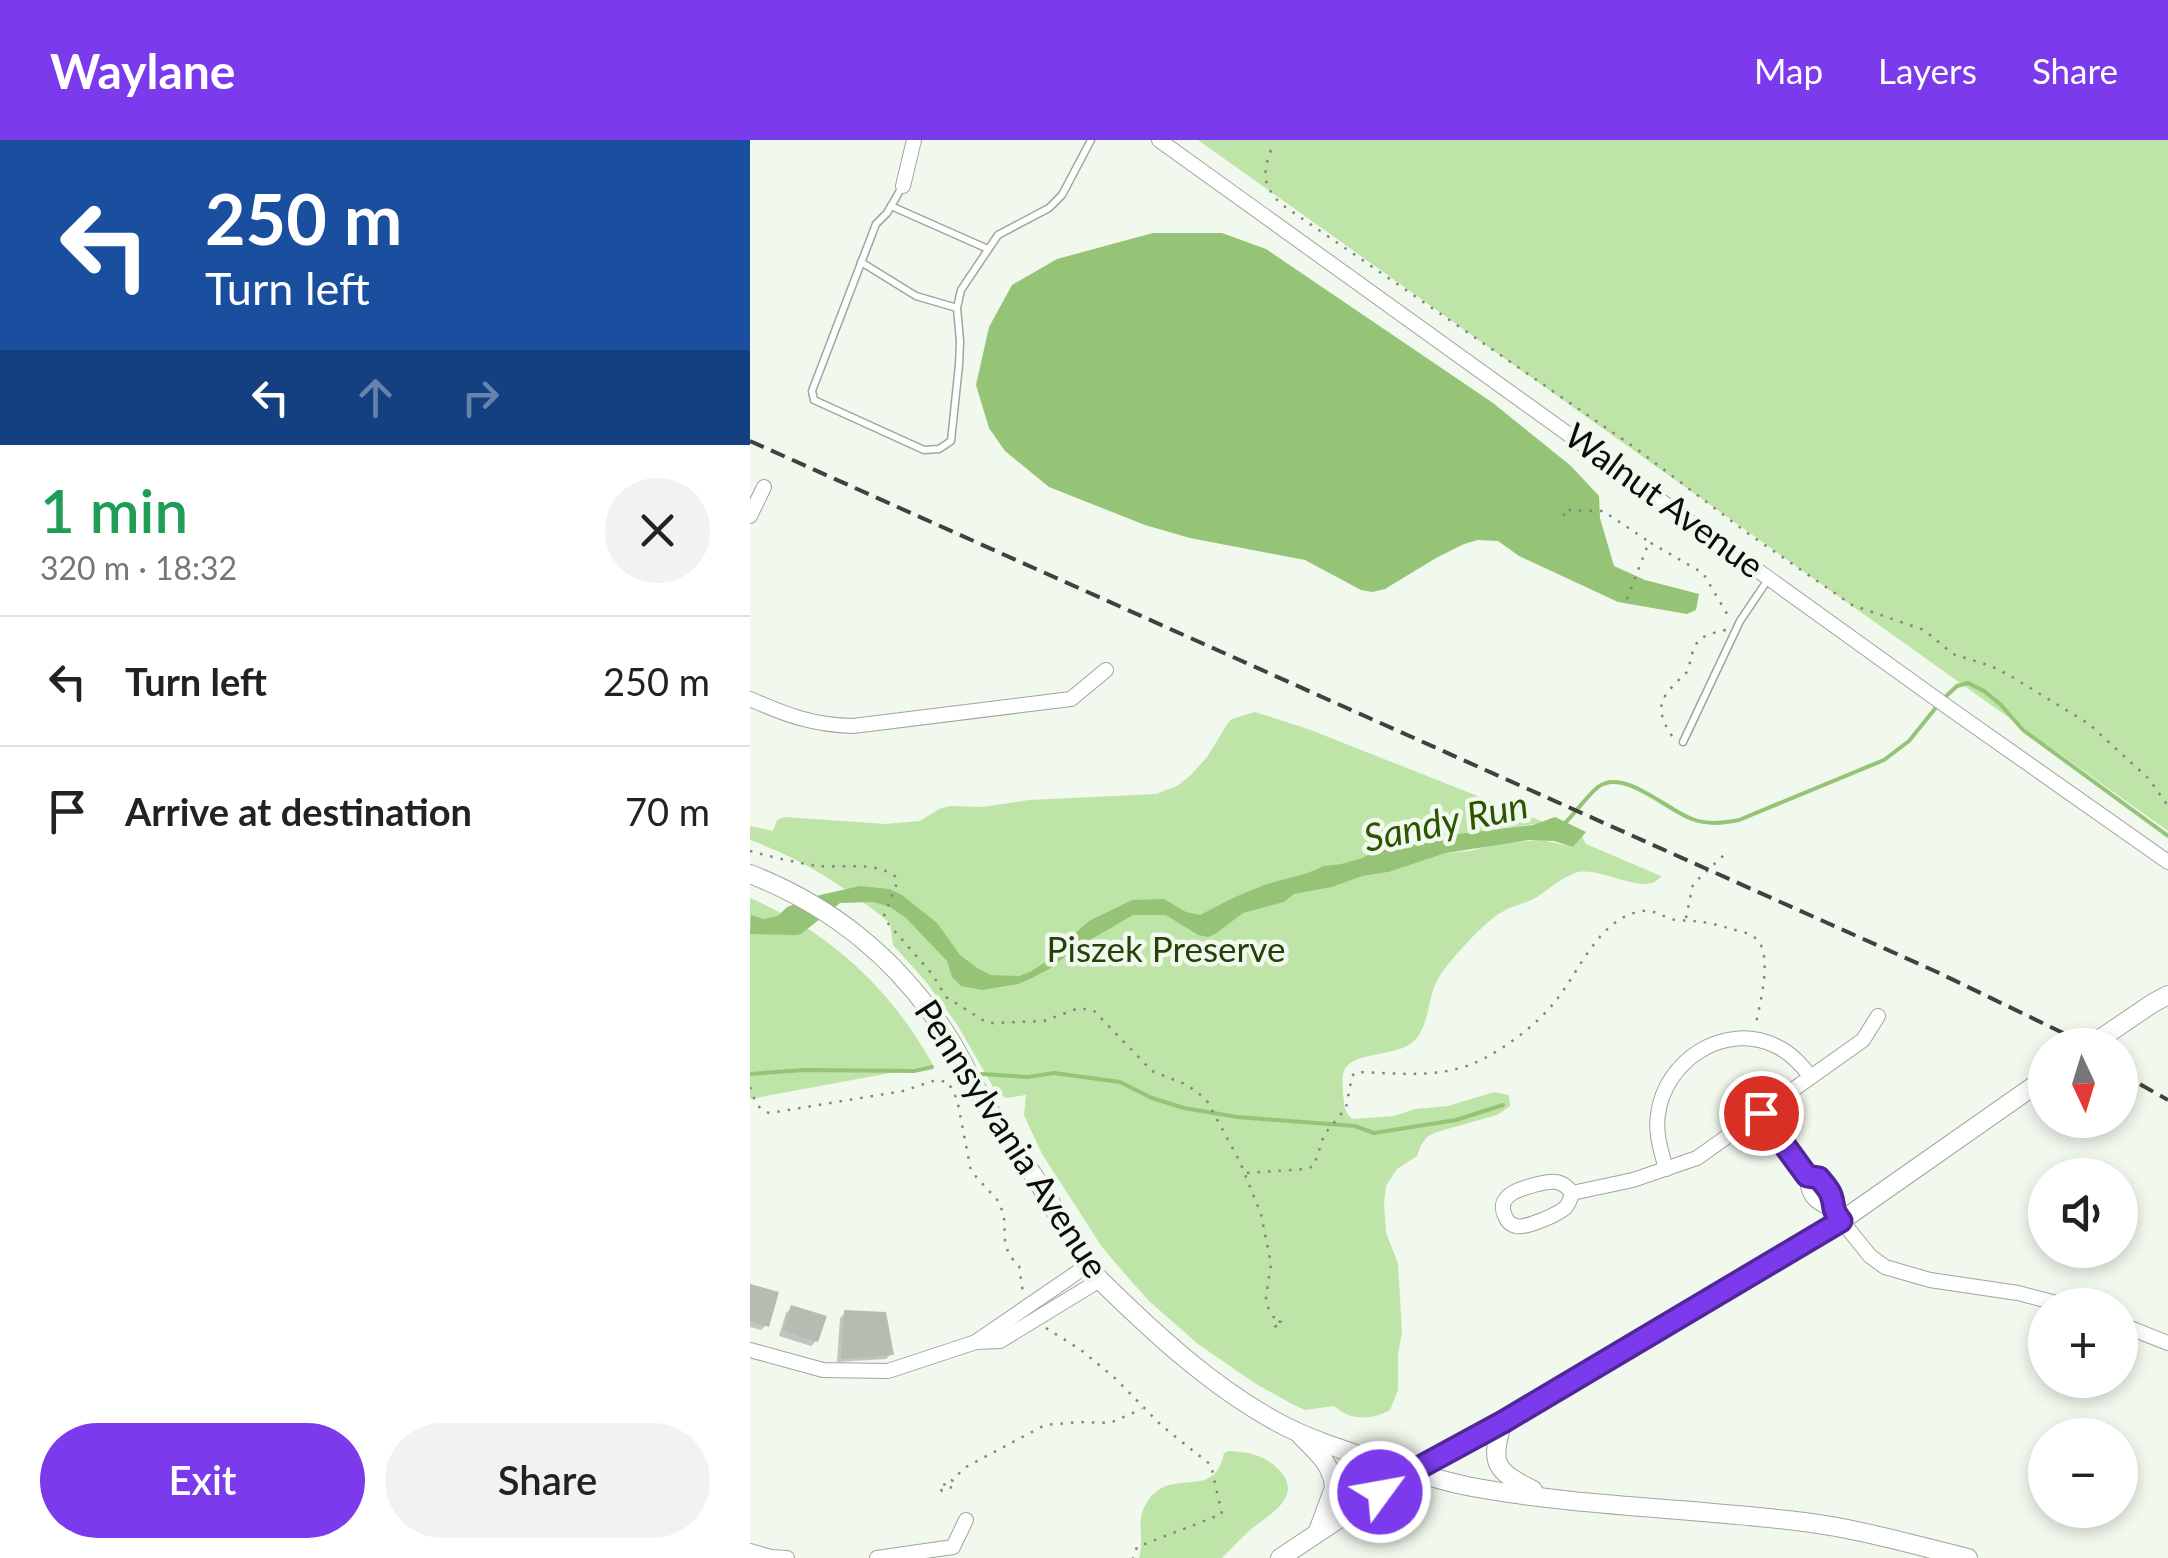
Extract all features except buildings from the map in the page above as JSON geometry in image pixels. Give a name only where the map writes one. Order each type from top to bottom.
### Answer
[{"type":"main road","name":"Pennsylvania Avenue","points":[[750,874],[831,915],[896,968],[947,1035],[986,1105],[1094,1273],[1186,1360],[1243,1402],[1297,1432],[1359,1456],[1471,1487],[1804,1522],[1968,1558]]},
{"type":"main road","points":[[2116,1028],[2168,995]]},
{"type":"main road","points":[[1280,1558],[1411,1472],[1503,1422],[1837,1215],[2028,1089]]},
{"type":"main road","points":[[1503,1422],[1495,1446],[1498,1465],[1512,1479],[1547,1497]]},
{"type":"main road","points":[[1297,1432],[1323,1458],[1334,1481],[1318,1531]]},
{"type":"street","points":[[903,186],[914,140]]},
{"type":"street","name":"Walnut Avenue","points":[[1160,140],[2168,862]]},
{"type":"street","points":[[750,516],[757,493]]},
{"type":"street","points":[[750,698],[786,715],[823,725],[853,726],[1070,699],[1106,670]]},
{"type":"street","points":[[1572,1193],[1633,1180],[1697,1158],[1863,1040],[1878,1016]]},
{"type":"street","points":[[1666,1169],[1657,1118],[1667,1084],[1694,1053],[1724,1040],[1753,1039],[1788,1053],[1811,1077]]},
{"type":"street","points":[[1761,1113],[1807,1176],[1807,1188],[1817,1204],[1837,1215],[1870,1256],[1884,1267],[1916,1277],[2028,1296]]},
{"type":"street","points":[[1552,1180],[1572,1193],[1562,1210],[1528,1225],[1516,1226],[1503,1212],[1502,1205],[1509,1194],[1530,1186],[1552,1180]]},
{"type":"street","points":[[976,1342],[1029,1304],[1094,1273]]},
{"type":"street","points":[[750,1350],[823,1370],[888,1371],[976,1342],[1000,1341],[1038,1318],[1094,1273]]},
{"type":"street","points":[[2138,1332],[2168,1344]]},
{"type":"street","points":[[876,1558],[954,1548],[966,1520]]},
{"type":"street","points":[[750,1552],[787,1558]]},
{"type":"lane","points":[[903,186],[876,224],[812,391],[814,400],[924,450],[938,449],[951,441],[960,341],[956,308],[961,290],[998,235],[1049,208],[1062,195],[1091,140]]},
{"type":"lane","points":[[891,206],[988,249]]},
{"type":"lane","points":[[861,262],[916,296],[956,308]]},
{"type":"lane","points":[[1683,742],[1737,628],[1770,578]]},
{"type":"path","points":[[1271,150],[1266,184],[1270,194],[1282,204],[1634,446],[1746,532],[1852,604],[1924,630],[1954,654],[1992,666],[2089,724],[2149,778],[2168,806]]},
{"type":"path","points":[[1564,504],[1564,516]]},
{"type":"path","points":[[1564,510],[1602,511],[1703,573],[1737,628]]},
{"type":"path","points":[[1627,598],[1649,542]]},
{"type":"path","points":[[1683,742],[1672,737],[1665,726],[1661,712],[1664,696],[1688,671],[1690,650],[1696,643],[1718,631],[1737,628]]},
{"type":"path","points":[[750,850],[818,866],[885,870],[896,877],[896,884],[884,916],[946,997],[986,1022],[1044,1021],[1079,1008],[1094,1011],[1143,1064],[1187,1086],[1210,1104],[1255,1195],[1270,1264],[1267,1306],[1276,1321]]},
{"type":"path","points":[[1686,920],[1693,884],[1724,855]]},
{"type":"path","points":[[1244,1173],[1312,1168],[1325,1134],[1349,1098],[1352,1076],[1359,1072],[1442,1074],[1479,1062],[1541,1017],[1594,946],[1622,920],[1642,911],[1738,930],[1760,943],[1764,956],[1763,984],[1753,1039]]},
{"type":"path","points":[[750,1087],[758,1107],[770,1114],[903,1091],[943,1080],[952,1088],[959,1108],[971,1171],[998,1202],[1004,1216],[1005,1242],[1018,1266],[1029,1304]]},
{"type":"path","points":[[1038,1318],[1043,1326],[1116,1378],[1182,1443],[1211,1465],[1222,1514],[1137,1547],[1133,1558]]},
{"type":"path","points":[[952,1485],[952,1480],[966,1467],[1046,1425],[1110,1423],[1144,1408]]},
{"type":"green space","points":[[1198,140],[2168,140],[2168,831]]},
{"type":"green space","name":"Piszek Preserve","points":[[1255,712],[1308,729],[1542,823],[1397,843],[1362,858],[1314,870],[1332,887],[1446,853],[1542,840],[1573,847],[1582,836],[1586,844],[1661,876],[1645,884],[1585,871],[1575,873],[1533,899],[1502,912],[1475,934],[1439,977],[1422,1029],[1414,1041],[1398,1050],[1358,1059],[1345,1069],[1344,1103],[1352,1119],[1448,1106],[1494,1092],[1509,1095],[1510,1106],[1497,1115],[1428,1136],[1417,1156],[1397,1169],[1386,1186],[1386,1233],[1398,1263],[1402,1332],[1398,1390],[1390,1410],[1376,1416],[1354,1416],[1334,1406],[1305,1410],[1294,1405],[1198,1344],[1149,1301],[1102,1247],[1042,1154],[1024,1115],[1026,1095],[1005,1098],[993,1087],[958,1026],[893,945],[890,923],[824,876],[750,840],[750,826],[773,831],[777,820],[785,817],[885,824],[920,821],[950,806],[1156,794],[1191,775],[1232,719]]},
{"type":"green space","points":[[750,898],[807,928],[856,966],[898,1011],[933,1065],[750,1099]]},
{"type":"green space","points":[[1229,1451],[1256,1455],[1279,1470],[1288,1489],[1281,1504],[1222,1558],[1139,1558],[1143,1511],[1156,1492],[1166,1486],[1211,1477]]},
{"type":"shaded area","points":[[1153,233],[1222,233],[1266,249],[1493,403],[1571,466],[1599,496],[1600,518],[1614,566],[1645,580],[1699,594],[1696,610],[1687,614],[1618,602],[1519,556],[1498,541],[1464,544],[1385,589],[1361,590],[1305,560],[1190,538],[1145,525],[1049,487],[1005,451],[989,428],[976,385],[989,327],[1012,285],[1057,259]]},
{"type":"shaded area","points":[[1555,817],[1586,832],[1573,847],[1529,840],[1446,853],[1389,872],[1294,894],[1284,902],[1243,913],[1208,937],[1166,915],[1133,915],[1032,978],[982,990],[961,986],[952,977],[947,961],[906,918],[874,902],[840,903],[801,934],[750,934],[751,915],[764,919],[778,916],[787,907],[860,886],[889,889],[937,923],[960,955],[977,968],[991,975],[1019,976],[1053,957],[1089,921],[1132,900],[1164,899],[1200,915],[1267,884],[1362,858],[1408,840],[1533,825]]},
{"type":"waterway","name":"Sandy Run","points":[[1944,698],[1957,686],[1968,683],[1984,691],[2023,730],[2168,836]]},
{"type":"waterway","name":"Sandy Run","points":[[1565,823],[1598,787],[1608,782],[1632,786],[1698,821],[1739,820],[1884,760],[1909,741],[1938,705]]},
{"type":"waterway","points":[[750,1074],[804,1070],[914,1071],[932,1067]]},
{"type":"waterway","points":[[982,1074],[1028,1077],[1054,1073],[1120,1082],[1184,1108],[1237,1117],[1355,1126],[1374,1133],[1456,1120],[1503,1105]]},
{"type":"railway","points":[[750,441],[1937,972],[2053,1028]]},
{"type":"railway","points":[[2138,1083],[2168,1100]]},
{"type":"route","points":[[1380,1492],[1841,1221],[1832,1209],[1832,1196],[1819,1178],[1807,1176],[1761,1113]]}]
